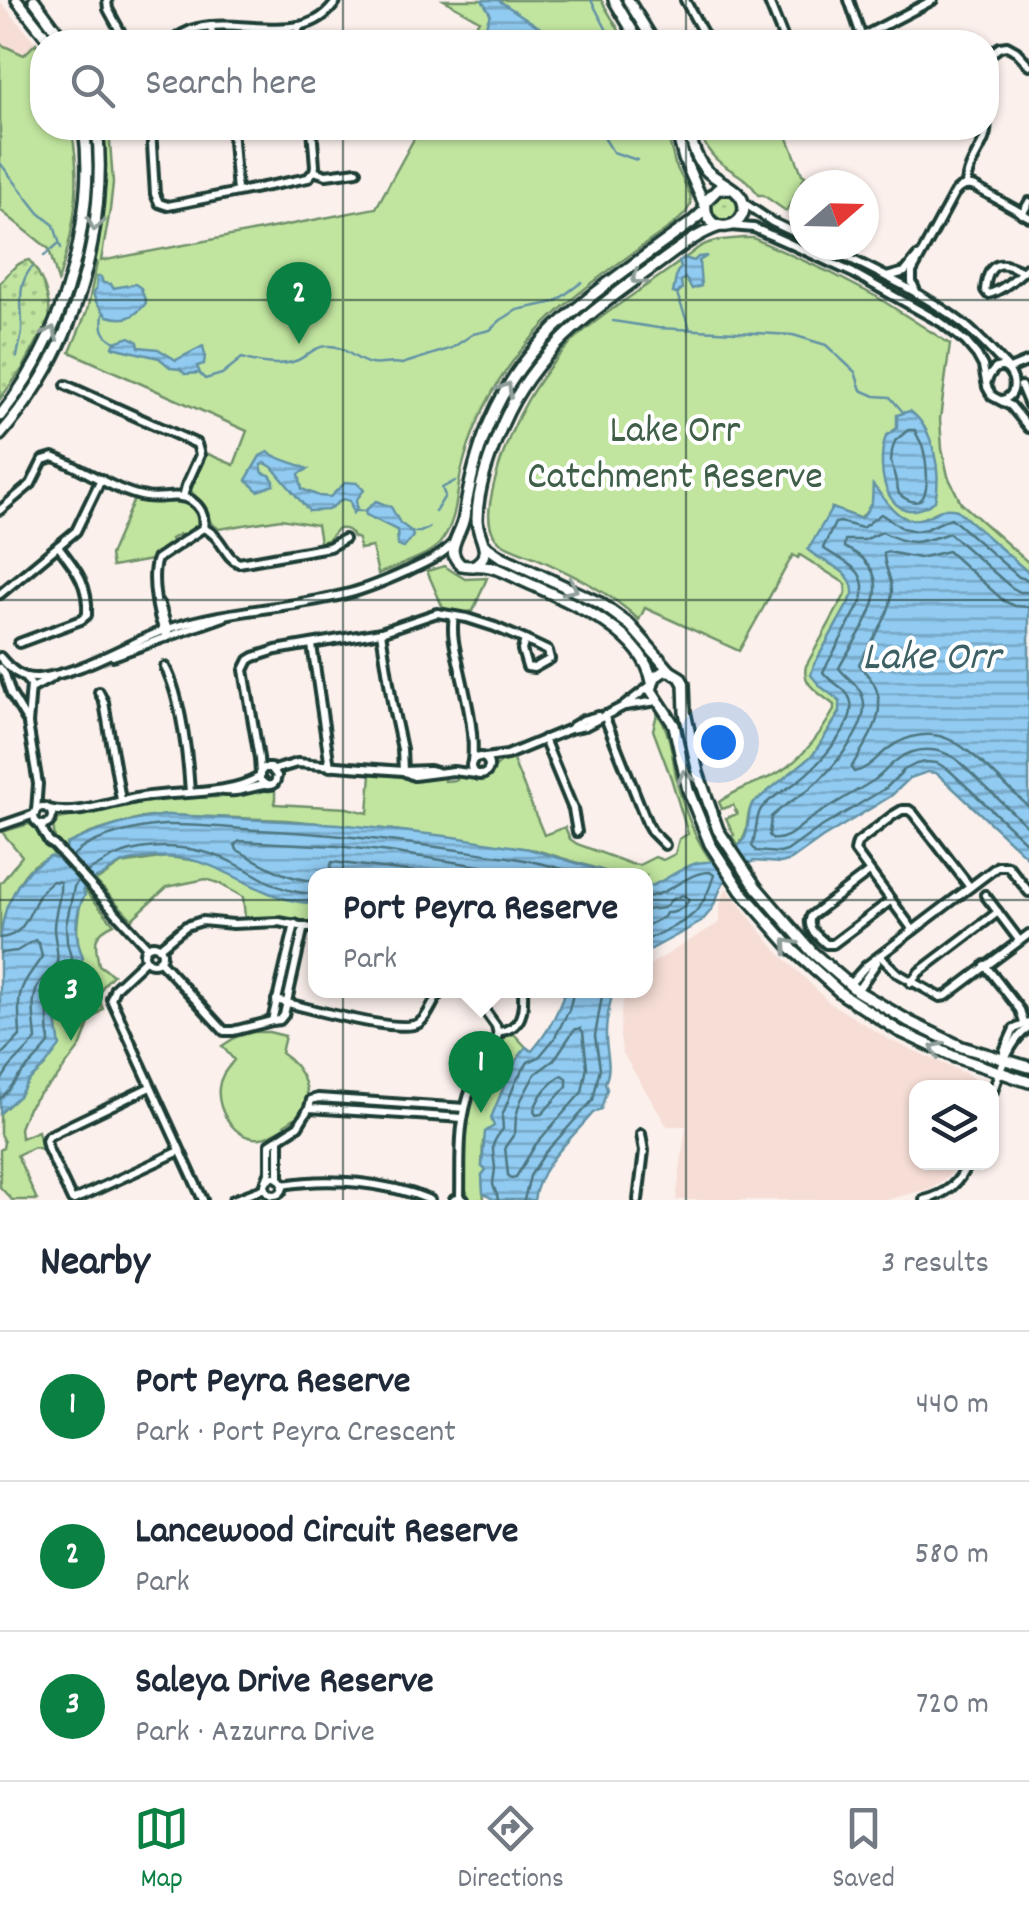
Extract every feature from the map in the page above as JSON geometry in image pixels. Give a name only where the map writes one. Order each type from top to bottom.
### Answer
[{"type":"main road","points":[[17,0],[42,30]]},
{"type":"main road","points":[[34,0],[56,30]]},
{"type":"main road","points":[[614,0],[632,30]]},
{"type":"main road","points":[[628,0],[647,30]]},
{"type":"main road","points":[[39,26],[48,18]]},
{"type":"main road","points":[[0,416],[40,360],[70,284],[86,200],[86,140]]},
{"type":"main road","points":[[0,435],[49,368],[77,304],[99,200],[98,140]]},
{"type":"main road","points":[[679,140],[710,220],[724,226]]},
{"type":"main road","points":[[472,566],[484,556],[478,509],[493,448],[514,400],[536,368],[588,314],[694,238],[735,224],[742,214],[740,196],[703,167],[692,140]]},
{"type":"main road","points":[[730,188],[713,192],[692,222],[578,305],[525,360],[503,393],[483,436],[462,528],[452,553],[461,565],[486,566],[504,572],[600,618],[636,650],[648,669],[652,694],[674,724],[688,790],[715,852],[735,882],[800,958],[849,992],[941,1038],[1029,1068]]},
{"type":"main road","points":[[455,540],[470,533],[497,554],[600,603],[630,625],[682,680],[701,785],[727,844],[746,875],[805,944],[881,1021],[930,1046],[1029,1082]]},
{"type":"main road","points":[[651,684],[659,673],[670,671]]},
{"type":"main road","points":[[658,701],[673,703],[683,693]]},
{"type":"street","points":[[107,0],[119,30]]},
{"type":"street","points":[[194,30],[211,26],[298,26],[316,22],[337,0]]},
{"type":"street","points":[[685,0],[701,30]]},
{"type":"street","points":[[768,0],[780,30]]},
{"type":"street","points":[[850,0],[859,30]]},
{"type":"street","points":[[877,30],[933,0]]},
{"type":"street","points":[[211,26],[212,30]]},
{"type":"street","points":[[999,48],[1007,46],[1029,65]]},
{"type":"street","points":[[152,140],[155,194],[159,202],[168,206],[308,178],[314,172],[313,140]]},
{"type":"street","points":[[233,140],[237,192]]},
{"type":"street","points":[[966,186],[968,168],[984,140]]},
{"type":"street","points":[[314,172],[326,175],[357,171]]},
{"type":"street","points":[[917,295],[912,272],[954,194],[966,186],[974,188],[1026,216],[1029,202]]},
{"type":"street","points":[[743,202],[789,230]]},
{"type":"street","points":[[724,226],[754,228],[802,249],[854,273],[942,323],[978,355],[989,392],[1029,428]]},
{"type":"street","points":[[886,277],[905,272],[926,246]]},
{"type":"street","points":[[852,260],[961,322],[1017,374],[1029,404]]},
{"type":"street","points":[[994,265],[1026,269],[991,294],[985,290],[994,265]]},
{"type":"street","points":[[987,382],[994,370],[1029,361]]},
{"type":"street","points":[[1001,400],[1014,397],[1021,381]]},
{"type":"street","points":[[66,385],[197,444],[200,455],[184,498]]},
{"type":"street","points":[[0,510],[28,487],[43,460],[49,457],[143,497],[192,501],[205,520],[203,528],[154,563],[158,615],[166,632]]},
{"type":"street","points":[[2,589],[80,526],[101,479]]},
{"type":"street","points":[[203,528],[216,535],[239,564],[329,547],[344,539]]},
{"type":"street","points":[[9,687],[14,678],[58,674],[166,632],[224,616],[351,593],[427,562],[455,540]]},
{"type":"street","points":[[19,644],[87,615],[80,575],[58,546]]},
{"type":"street","points":[[427,562],[444,558],[456,562]]},
{"type":"street","points":[[266,786],[259,775],[260,758],[244,670],[254,657],[382,632],[437,613],[495,627],[524,640],[548,651],[550,659],[534,668],[527,667],[522,650],[524,640]]},
{"type":"street","points":[[454,616],[452,632],[472,742],[472,764],[477,774]]},
{"type":"street","points":[[382,632],[404,771]]},
{"type":"street","points":[[312,646],[330,767]]},
{"type":"street","points":[[0,657],[30,682],[28,724],[38,784],[51,812],[54,845]]},
{"type":"street","points":[[165,667],[172,681],[190,792]]},
{"type":"street","points":[[0,668],[28,724]]},
{"type":"street","points":[[14,697],[20,699],[58,674]]},
{"type":"street","points":[[624,706],[651,684]]},
{"type":"street","points":[[99,692],[121,800]]},
{"type":"street","points":[[14,822],[44,826],[71,812],[121,800],[239,786],[271,769],[297,764],[485,774],[507,755],[583,720],[624,706],[658,701]]},
{"type":"street","points":[[604,714],[647,823],[664,846]]},
{"type":"street","points":[[544,739],[573,808],[577,832]]},
{"type":"street","points":[[472,742],[489,764],[488,770]]},
{"type":"street","points":[[453,771],[472,764],[478,757],[507,755]]},
{"type":"street","points":[[260,758],[277,780]]},
{"type":"street","points":[[217,790],[240,792],[274,784],[287,770],[307,765]]},
{"type":"street","points":[[38,784],[35,813],[49,842],[147,947]]},
{"type":"street","points":[[0,826],[47,808],[71,812]]},
{"type":"street","points":[[913,930],[855,850],[857,843],[892,816],[909,810],[970,887]]},
{"type":"street","points":[[849,992],[866,966],[996,867],[1005,864],[1029,892]]},
{"type":"street","points":[[869,872],[811,916],[809,926],[826,944],[833,944],[890,900]]},
{"type":"street","points":[[985,896],[1020,940]]},
{"type":"street","points":[[911,983],[919,972],[998,912]]},
{"type":"street","points":[[159,948],[182,928],[196,922],[279,922],[308,927]]},
{"type":"street","points":[[272,1021],[295,924]]},
{"type":"street","points":[[158,960],[224,1031],[233,1031],[282,1018],[304,926]]},
{"type":"street","points":[[880,956],[911,983],[940,998],[1029,934]]},
{"type":"street","points":[[147,947],[159,948],[162,954],[158,960],[146,959],[147,947]]},
{"type":"street","points":[[146,959],[114,988],[111,999],[202,1200]]},
{"type":"street","points":[[985,965],[1027,1025],[1004,1060],[996,1080]]},
{"type":"street","points":[[276,1000],[368,1022],[414,1026],[422,1022],[437,998]]},
{"type":"street","points":[[459,1199],[462,1118],[476,1076],[498,1038],[475,998]]},
{"type":"street","points":[[498,1032],[511,1030],[517,1024],[523,998]]},
{"type":"street","points":[[150,1086],[48,1136],[48,1149],[73,1200],[180,1151]]},
{"type":"street","points":[[267,1190],[270,1144],[298,1126],[311,1100],[465,1108]]},
{"type":"street","points":[[376,1112],[378,1102]]},
{"type":"street","points":[[309,1108],[462,1118]]},
{"type":"street","points":[[638,1200],[644,1151],[641,1134]]},
{"type":"street","points":[[278,1139],[281,1189]]},
{"type":"street","points":[[924,1200],[953,1187],[965,1170]]},
{"type":"street","points":[[267,1190],[272,1177],[281,1189]]},
{"type":"street","points":[[267,1190],[273,1196],[281,1189],[307,1181],[392,1186],[430,1200]]},
{"type":"street","points":[[234,1200],[267,1190]]},
{"type":"shaded area","points":[[0,1],[30,36],[30,49],[24,55],[0,44]]},
{"type":"shaded area","points":[[726,888],[776,950],[830,1003],[890,1040],[976,1080],[909,1080],[909,1170],[952,1170],[941,1183],[886,1200],[676,1200],[686,1126],[667,1126],[622,1052],[621,1012],[624,998],[653,998],[653,963],[720,922]]},
{"type":"green space","points":[[444,0],[601,0],[619,30],[474,30],[479,20]]},
{"type":"green space","points":[[0,44],[24,55],[30,49],[30,140],[73,140],[74,147],[75,205],[58,281],[49,249],[0,210]]},
{"type":"green space","points":[[103,140],[110,140],[113,183],[101,261],[376,208],[413,140],[669,140],[691,204],[674,224],[564,307],[525,346],[493,392],[474,431],[461,472],[453,519],[445,536],[427,553],[378,574],[372,547],[360,549],[358,539],[345,529],[337,529],[328,540],[320,542],[317,525],[281,519],[219,529],[191,491],[193,482],[208,454],[234,465],[247,431],[70,352],[87,311],[106,182]]},
{"type":"green space","points":[[703,140],[789,140],[800,170],[789,170],[786,211],[758,195],[715,158]]},
{"type":"green space","points":[[725,192],[736,196],[740,207],[736,218],[725,222],[714,218],[710,207],[714,196]]},
{"type":"green space","name":"Lake Orr Catchment Reserve","points":[[753,238],[789,254],[789,260],[802,260],[877,297],[950,344],[940,419],[948,476],[961,503],[1029,563],[1029,573],[956,510],[920,519],[904,518],[873,487],[871,505],[859,518],[832,508],[843,572],[854,591],[814,665],[820,686],[837,697],[842,709],[813,755],[752,804],[745,836],[738,845],[726,818],[737,814],[733,805],[722,809],[719,802],[789,766],[814,740],[834,710],[834,705],[809,684],[805,673],[846,593],[846,584],[800,555],[793,555],[739,651],[645,608],[639,620],[589,584],[500,542],[491,529],[489,514],[508,441],[528,399],[554,362],[600,318],[698,248],[714,241]]},
{"type":"green space","points":[[29,260],[45,290],[49,325],[43,340],[39,338],[0,399],[0,283],[16,266]]},
{"type":"green space","points":[[134,499],[185,503],[197,513],[198,525],[182,537],[179,534],[171,539],[173,543],[151,560],[112,567],[110,555]]},
{"type":"green space","points":[[444,566],[465,579],[487,578],[473,611],[462,613],[443,608],[427,571]]},
{"type":"green space","points":[[657,714],[669,739],[688,818],[712,862],[653,885],[653,868],[594,868],[536,850],[286,820],[167,815],[136,819],[91,833],[67,844],[64,850],[55,839],[53,825],[59,819],[171,799],[236,796],[258,788],[275,789],[275,804],[368,813],[371,774],[445,776],[445,781],[457,780],[458,776],[484,778],[512,758],[544,835],[565,827],[577,844],[639,865],[675,854],[679,839],[688,834],[653,730]]},
{"type":"green space","points":[[29,824],[39,829],[56,858],[43,860],[24,876],[10,901],[0,940],[0,884],[22,856],[2,832]]},
{"type":"green space","points":[[167,857],[199,861],[308,903],[308,923],[245,917],[243,897],[206,879],[167,887],[132,919],[94,879],[121,864]]},
{"type":"green space","points":[[83,888],[114,924],[101,932],[96,945],[99,965],[113,975],[101,990],[103,1009],[90,1021],[81,1045],[28,1108],[20,1128],[21,1138],[38,1131],[42,1149],[34,1147],[17,1155],[37,1200],[12,1200],[0,1187],[0,1150],[4,1142],[0,1113],[45,1066],[57,999],[75,985],[83,957],[77,932]]},
{"type":"green space","points":[[253,1032],[285,1036],[281,1053],[301,1074],[307,1091],[307,1100],[297,1116],[284,1128],[261,1138],[236,1130],[224,1115],[219,1097],[221,1080],[234,1060],[222,1046]]},
{"type":"green space","points":[[514,1034],[526,1047],[513,1066],[495,1126],[483,1142],[484,1200],[471,1200],[463,1166],[470,1108],[497,1051],[506,1036]]},
{"type":"water","points":[[482,0],[498,0],[542,30],[485,30],[490,13]]},
{"type":"water","points":[[707,256],[699,261],[701,286],[692,289],[685,278],[681,281],[682,289],[673,293],[681,268],[679,262]]},
{"type":"water","points":[[97,277],[113,288],[135,284],[141,288],[146,303],[129,317],[107,316],[93,293]]},
{"type":"water","points":[[130,337],[139,347],[158,349],[176,360],[203,346],[204,364],[197,366],[200,373],[185,374],[159,358],[113,347],[115,342]]},
{"type":"water","points":[[910,411],[930,440],[937,490],[935,501],[906,510],[888,494],[882,465],[886,436],[897,428],[897,415]]},
{"type":"water","points":[[268,452],[308,469],[299,474],[302,489],[319,496],[330,497],[346,482],[357,483],[364,490],[356,500],[357,508],[353,513],[350,501],[343,499],[328,510],[309,511],[265,463],[261,465],[263,473],[270,475],[274,485],[258,491],[246,480],[260,456]]},
{"type":"water","name":"Lake Orr","points":[[873,485],[891,508],[905,518],[913,520],[944,509],[957,510],[1029,573],[1029,859],[942,778],[927,772],[910,778],[891,796],[791,860],[749,863],[723,883],[712,909],[701,922],[653,948],[653,885],[690,865],[717,860],[739,845],[746,834],[752,804],[813,755],[840,713],[840,701],[811,675],[853,595],[852,586],[844,573],[808,550],[832,508],[859,518],[872,502]]},
{"type":"water","points":[[376,501],[391,507],[400,523],[411,531],[413,536],[404,548],[398,546],[397,530],[366,515],[365,511]]},
{"type":"water","points":[[167,815],[339,824],[529,849],[593,868],[308,868],[308,902],[277,896],[188,859],[155,857],[120,864],[83,889],[85,895],[76,926],[83,957],[75,985],[66,989],[57,1002],[60,1046],[0,1113],[0,940],[7,906],[30,869],[50,856],[56,858],[67,844],[141,819]]},
{"type":"water","points":[[562,998],[611,998],[606,1027],[607,1089],[601,1109],[593,1113],[549,1164],[534,1200],[494,1200],[483,1193],[485,1132],[494,1126],[491,1118],[512,1067],[526,1047],[532,1051]]},
{"type":"waterway","points":[[591,0],[607,30]]},
{"type":"waterway","points":[[606,140],[613,152],[637,160]]},
{"type":"waterway","points":[[0,163],[39,213],[54,225],[61,248]]},
{"type":"waterway","points":[[44,256],[58,244]]},
{"type":"waterway","points":[[17,357],[23,282],[32,267]]},
{"type":"waterway","points":[[200,374],[205,379],[222,374],[242,358],[270,364],[291,362],[327,346],[371,364],[402,364],[452,348],[473,334],[490,330],[517,310],[555,302],[582,282]]},
{"type":"waterway","points":[[677,294],[690,329]]},
{"type":"waterway","points":[[103,314],[104,332],[117,343]]},
{"type":"waterway","points":[[613,321],[658,328],[793,335],[826,345],[855,372],[861,390],[890,397],[903,412]]},
{"type":"waterway","points":[[435,512],[445,496],[442,488],[455,481]]},
{"type":"waterway","points":[[354,511],[365,511]]},
{"type":"waterway","points":[[408,532],[429,528]]},
{"type":"place","name":"Lancewood Circuit Reserve","points":[[299,344]]},
{"type":"place","name":"Saleya Drive Reserve","points":[[71,1041]]},
{"type":"place","name":"Port Peyra Reserve","points":[[481,1113]]}]
